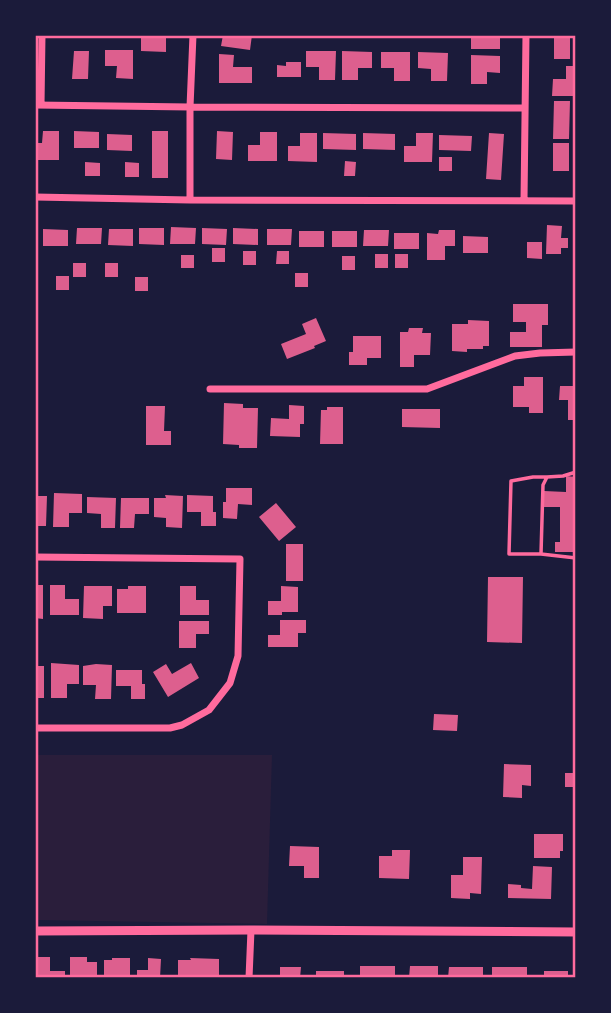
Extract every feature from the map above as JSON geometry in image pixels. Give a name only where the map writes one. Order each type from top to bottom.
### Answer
[{"type":"street","points":[[42,35],[38,105],[525,108]]},
{"type":"street","points":[[190,200],[193,35]]},
{"type":"street","points":[[524,200],[526,35]]},
{"type":"street","points":[[35,197],[576,201]]},
{"type":"street","points":[[209,388],[427,389],[515,356],[576,352]]},
{"type":"street","points":[[35,556],[240,559],[238,656],[230,683],[209,710],[182,725],[170,728],[35,728]]},
{"type":"street","points":[[249,978],[251,930]]},
{"type":"street","points":[[35,931],[576,932]]},
{"type":"lane","points":[[576,472],[563,476],[511,481],[509,554],[576,558]]},
{"type":"lane","points":[[541,554],[543,485],[547,477]]},
{"type":"shaded area","points":[[35,755],[272,755],[267,924],[35,920]]},
{"type":"building","points":[[141,35],[166,36],[166,52],[141,51]]},
{"type":"building","points":[[223,35],[252,35],[250,50],[221,46]]},
{"type":"building","points":[[471,35],[500,35],[500,49],[471,49]]},
{"type":"building","points":[[554,35],[570,35],[570,59],[554,59]]},
{"type":"building","points":[[105,50],[133,50],[133,79],[116,78],[117,66],[105,66]]},
{"type":"building","points":[[74,51],[89,51],[88,79],[72,79]]},
{"type":"building","points":[[306,51],[336,51],[335,80],[319,80],[319,67],[306,67]]},
{"type":"building","points":[[342,51],[372,52],[372,68],[358,68],[358,80],[342,80]]},
{"type":"building","points":[[381,52],[410,52],[410,81],[394,81],[394,68],[381,68]]},
{"type":"building","points":[[418,52],[448,53],[447,81],[431,81],[431,69],[418,68]]},
{"type":"building","points":[[219,54],[234,55],[233,67],[252,67],[252,83],[219,83]]},
{"type":"building","points":[[471,55],[500,56],[500,73],[487,72],[487,84],[471,84]]},
{"type":"building","points":[[286,62],[301,62],[301,77],[277,77],[277,65],[286,66]]},
{"type":"building","points":[[566,66],[576,66],[576,96],[552,96],[553,79],[566,79]]},
{"type":"building","points":[[554,101],[570,101],[569,139],[553,139]]},
{"type":"building","points":[[43,131],[59,131],[59,160],[35,160],[35,143],[42,143]]},
{"type":"building","points":[[74,131],[99,132],[99,148],[74,148]]},
{"type":"building","points":[[152,131],[168,131],[168,178],[152,178]]},
{"type":"building","points":[[217,131],[233,132],[232,160],[216,159]]},
{"type":"building","points":[[260,132],[277,132],[277,161],[248,161],[248,145],[260,145]]},
{"type":"building","points":[[300,133],[317,133],[317,162],[288,161],[288,146],[300,146]]},
{"type":"building","points":[[323,133],[356,134],[356,150],[323,149]]},
{"type":"building","points":[[363,133],[395,134],[395,150],[363,149]]},
{"type":"building","points":[[416,133],[433,133],[432,162],[404,162],[404,146],[416,146]]},
{"type":"building","points":[[489,133],[504,134],[501,180],[486,179]]},
{"type":"building","points":[[107,134],[132,135],[132,151],[107,150]]},
{"type":"building","points":[[439,135],[472,136],[471,151],[439,150]]},
{"type":"building","points":[[553,143],[569,143],[569,171],[553,171]]},
{"type":"building","points":[[439,157],[452,157],[452,171],[439,171]]},
{"type":"building","points":[[345,161],[356,162],[355,176],[344,176]]},
{"type":"building","points":[[85,162],[100,163],[100,176],[85,176]]},
{"type":"building","points":[[125,162],[139,163],[139,177],[125,177]]},
{"type":"building","points":[[547,225],[562,226],[561,238],[568,238],[568,248],[561,248],[561,254],[546,254]]},
{"type":"building","points":[[171,227],[196,228],[195,244],[170,244]]},
{"type":"building","points":[[77,228],[102,228],[101,244],[76,244]]},
{"type":"building","points":[[139,228],[164,228],[164,245],[139,244]]},
{"type":"building","points":[[202,228],[227,229],[226,245],[202,244]]},
{"type":"building","points":[[233,228],[258,229],[258,245],[233,244]]},
{"type":"building","points":[[43,229],[68,230],[68,246],[43,246]]},
{"type":"building","points":[[109,229],[133,229],[133,246],[108,245]]},
{"type":"building","points":[[267,229],[292,229],[291,245],[267,245]]},
{"type":"building","points":[[364,230],[389,230],[388,246],[363,246]]},
{"type":"building","points":[[439,230],[455,230],[455,246],[445,246],[445,260],[427,260],[427,233],[438,234]]},
{"type":"building","points":[[299,231],[324,231],[324,247],[299,247]]},
{"type":"building","points":[[332,231],[357,231],[357,247],[332,247]]},
{"type":"building","points":[[394,233],[419,233],[419,249],[394,249]]},
{"type":"building","points":[[463,236],[488,237],[488,253],[463,253]]},
{"type":"building","points":[[527,242],[542,242],[542,259],[527,258]]},
{"type":"building","points":[[212,248],[225,248],[225,262],[212,262]]},
{"type":"building","points":[[243,251],[256,251],[256,265],[243,265]]},
{"type":"building","points":[[277,251],[289,251],[289,264],[276,264]]},
{"type":"building","points":[[375,254],[388,254],[388,268],[375,268]]},
{"type":"building","points":[[395,254],[408,254],[408,268],[395,268]]},
{"type":"building","points":[[181,255],[194,255],[194,268],[181,268]]},
{"type":"building","points":[[342,256],[355,256],[355,270],[342,270]]},
{"type":"building","points":[[73,263],[86,263],[86,277],[73,277]]},
{"type":"building","points":[[105,263],[118,263],[118,277],[105,277]]},
{"type":"building","points":[[295,273],[308,273],[308,287],[295,287]]},
{"type":"building","points":[[56,276],[69,276],[69,290],[56,290]]},
{"type":"building","points":[[135,277],[148,277],[148,291],[135,291]]},
{"type":"building","points":[[513,304],[548,304],[548,325],[542,325],[542,347],[510,347],[510,332],[526,332],[526,322],[513,322]]},
{"type":"building","points":[[316,318],[326,341],[287,359],[281,344],[306,334],[302,324]]},
{"type":"building","points":[[468,320],[489,321],[489,346],[483,346],[483,349],[467,349],[467,352],[452,351],[452,324],[468,324]]},
{"type":"building","points":[[409,328],[423,328],[422,333],[431,333],[430,355],[414,355],[414,367],[400,367],[400,332],[408,332]]},
{"type":"building","points":[[353,336],[381,336],[381,358],[367,358],[367,365],[349,365],[349,352],[353,352]]},
{"type":"building","points":[[524,377],[543,377],[543,413],[529,413],[529,407],[513,407],[513,386],[524,386]]},
{"type":"building","points":[[560,386],[576,386],[576,420],[568,420],[568,400],[559,400]]},
{"type":"building","points":[[224,403],[243,404],[243,408],[258,408],[257,448],[239,448],[239,445],[223,444]]},
{"type":"building","points":[[289,405],[304,406],[304,424],[300,424],[300,437],[270,436],[271,418],[289,419]]},
{"type":"building","points":[[146,406],[165,406],[164,431],[171,431],[171,445],[146,445]]},
{"type":"building","points":[[327,407],[343,407],[343,444],[320,444],[321,410],[327,410]]},
{"type":"building","points":[[402,409],[440,409],[440,428],[402,427]]},
{"type":"building","points":[[566,476],[576,477],[576,552],[555,552],[555,542],[560,542],[560,507],[544,507],[544,491],[566,492]]},
{"type":"building","points":[[226,488],[252,488],[252,505],[238,504],[237,519],[223,518]]},
{"type":"building","points":[[54,493],[82,494],[82,513],[69,513],[69,527],[53,527]]},
{"type":"building","points":[[165,495],[183,496],[182,528],[166,527],[166,518],[154,517],[154,498],[166,498]]},
{"type":"building","points":[[187,495],[213,496],[216,526],[201,526],[201,512],[187,512]]},
{"type":"building","points":[[35,496],[47,496],[46,526],[35,526]]},
{"type":"building","points":[[87,497],[116,498],[115,528],[101,528],[101,514],[87,513]]},
{"type":"building","points":[[121,498],[149,498],[149,514],[135,514],[134,528],[120,528]]},
{"type":"building","points":[[276,503],[296,527],[279,541],[259,517]]},
{"type":"building","points":[[286,544],[303,544],[303,581],[286,581]]},
{"type":"building","points":[[488,577],[523,577],[522,643],[487,642]]},
{"type":"building","points":[[35,585],[43,585],[43,619],[35,618]]},
{"type":"building","points":[[50,585],[65,585],[65,599],[79,599],[79,615],[50,615]]},
{"type":"building","points":[[84,586],[112,586],[112,606],[103,606],[103,619],[83,618]]},
{"type":"building","points":[[128,586],[146,586],[146,613],[117,613],[117,589],[128,589]]},
{"type":"building","points":[[180,586],[196,586],[196,600],[209,600],[209,615],[180,615]]},
{"type":"building","points":[[281,586],[298,587],[298,612],[268,615],[268,601],[281,601]]},
{"type":"building","points":[[280,620],[306,620],[306,633],[298,633],[298,647],[268,647],[268,635],[280,635]]},
{"type":"building","points":[[179,621],[209,621],[209,634],[196,634],[196,648],[179,648]]},
{"type":"building","points":[[51,663],[79,665],[79,684],[67,684],[67,698],[51,698]]},
{"type":"building","points":[[191,663],[199,678],[168,697],[153,672],[166,664],[172,674]]},
{"type":"building","points":[[112,665],[111,699],[95,699],[96,685],[83,685],[83,666]]},
{"type":"building","points":[[35,666],[44,666],[44,698],[35,698]]},
{"type":"building","points":[[116,670],[142,670],[145,699],[131,699],[131,686],[116,686]]},
{"type":"building","points":[[434,714],[458,715],[457,731],[433,730]]},
{"type":"building","points":[[504,764],[531,765],[531,786],[522,785],[522,798],[503,797]]},
{"type":"building","points":[[565,773],[576,773],[576,787],[565,787]]},
{"type":"building","points":[[534,834],[563,834],[563,851],[560,851],[560,858],[534,858]]},
{"type":"building","points":[[290,846],[319,847],[319,878],[304,878],[304,866],[289,866]]},
{"type":"building","points":[[392,850],[410,850],[409,879],[379,878],[379,856],[392,856]]},
{"type":"building","points":[[463,857],[482,857],[481,894],[470,893],[470,899],[451,898],[451,875],[463,875]]},
{"type":"building","points":[[533,866],[552,867],[551,899],[508,898],[508,884],[532,889]]},
{"type":"building","points":[[35,957],[50,957],[50,971],[65,971],[65,978],[35,978]]},
{"type":"building","points":[[70,957],[87,957],[87,962],[97,962],[97,978],[70,978]]},
{"type":"building","points":[[130,958],[130,978],[104,978],[104,960]]},
{"type":"building","points":[[148,958],[161,959],[160,978],[137,978],[137,970],[148,970]]},
{"type":"building","points":[[190,958],[219,959],[219,976],[178,975],[178,960],[191,960]]},
{"type":"building","points":[[360,966],[395,966],[395,978],[360,978]]},
{"type":"building","points":[[410,966],[438,966],[438,978],[409,978]]},
{"type":"building","points":[[280,967],[301,967],[300,978],[280,978]]},
{"type":"building","points":[[449,967],[483,967],[483,978],[448,978]]},
{"type":"building","points":[[492,967],[527,967],[527,978],[492,978]]},
{"type":"building","points":[[316,971],[344,971],[344,978],[316,978]]},
{"type":"building","points":[[544,971],[568,971],[568,978],[544,978]]}]
